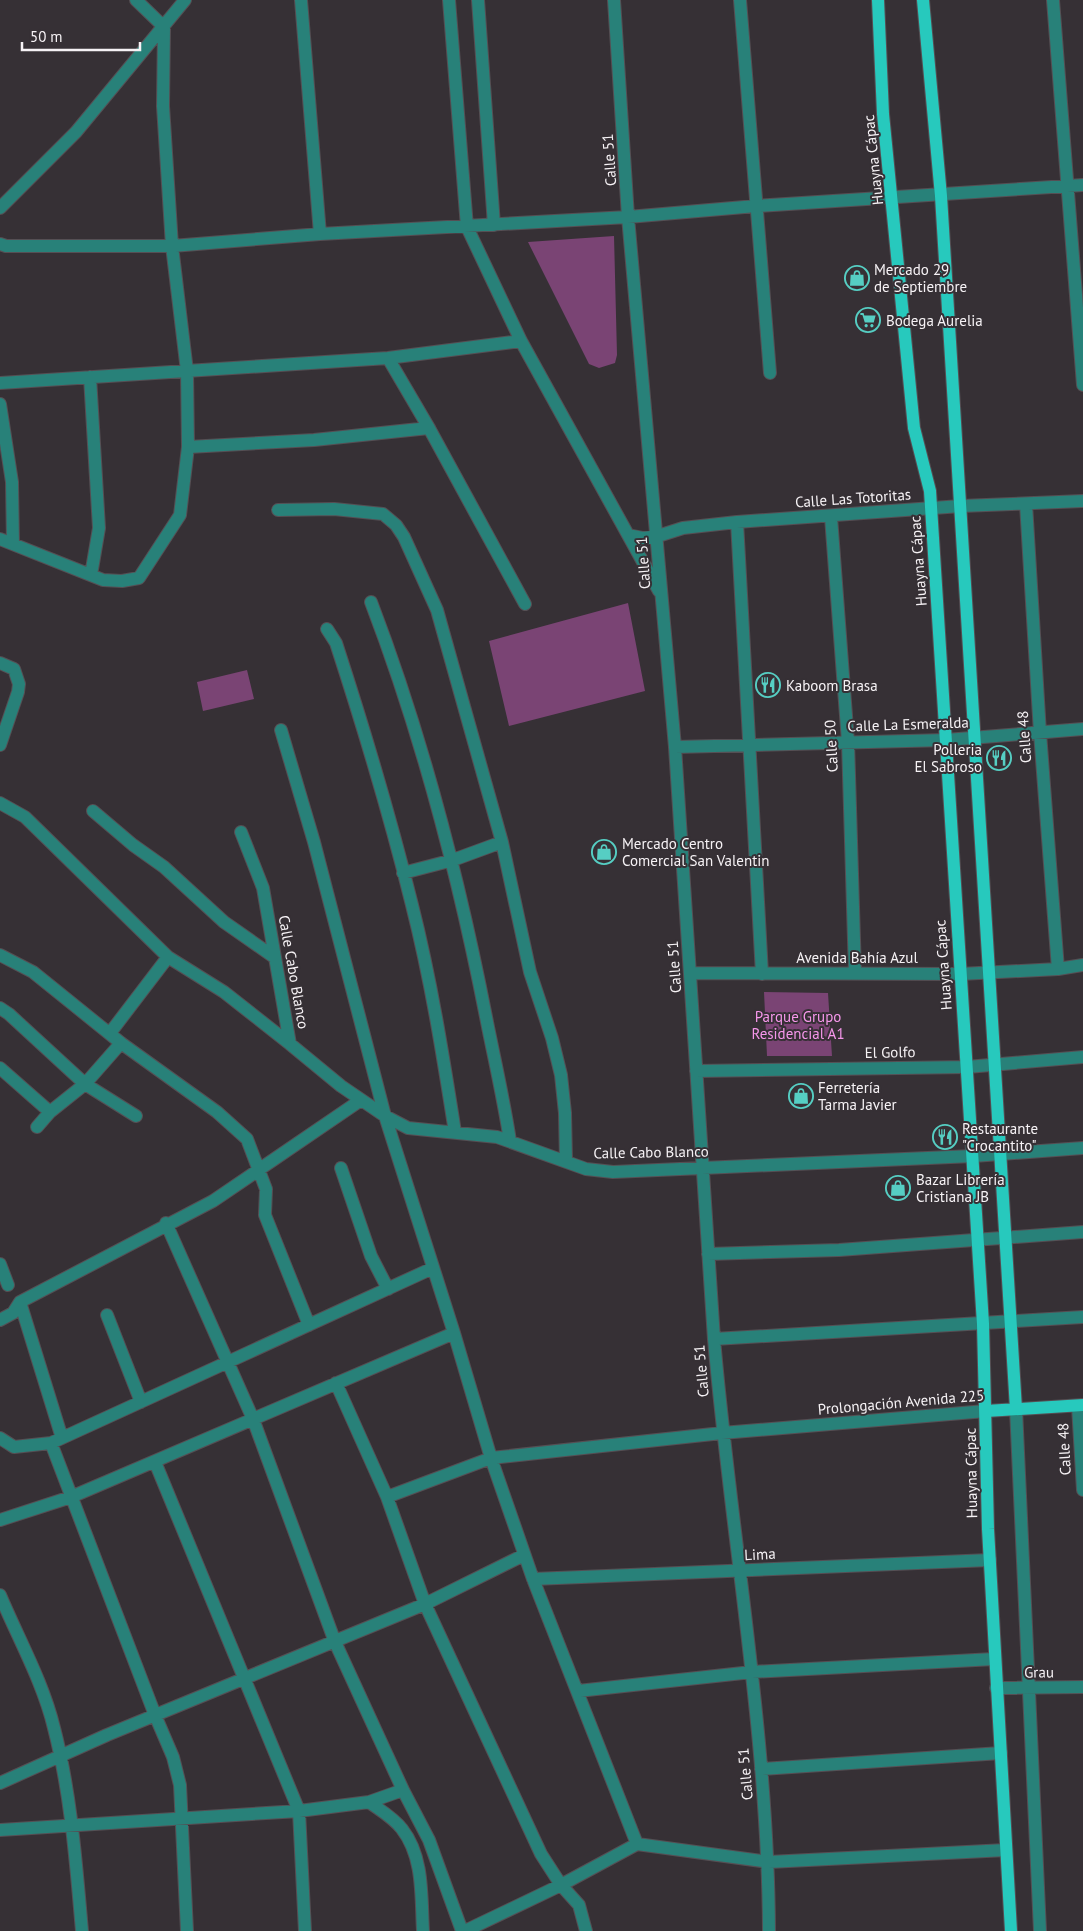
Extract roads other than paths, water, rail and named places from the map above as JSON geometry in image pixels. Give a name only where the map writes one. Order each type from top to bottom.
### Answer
[{"type":"main road","name":"Huayna Cápac","points":[[878,0],[883,114],[893,199],[914,428],[926,472],[931,508],[983,1324],[994,1659],[1011,1931]]},
{"type":"main road","points":[[923,0],[940,196],[961,506],[1016,1409]]},
{"type":"main road","name":"Prolongación Avenida 225","points":[[986,1411],[1081,1406]]},
{"type":"street","points":[[0,539],[103,580],[122,581],[139,578],[180,515],[188,447],[186,371],[172,246],[163,106],[164,27],[136,0]]},
{"type":"street","points":[[0,208],[76,132],[185,0]]},
{"type":"street","points":[[301,0],[320,234]]},
{"type":"street","points":[[449,0],[466,227],[521,342],[662,596]]},
{"type":"street","points":[[478,0],[494,225]]},
{"type":"street","name":"Calle 51","points":[[614,0],[628,217],[658,536],[675,747],[714,1339],[722,1433],[752,1672],[761,1768],[769,1862],[769,1931]]},
{"type":"street","points":[[740,0],[770,373]]},
{"type":"street","points":[[1053,0],[1083,385]]},
{"type":"street","points":[[0,244],[6,246],[172,246],[320,234],[628,217],[756,206],[1068,188],[1083,185]]},
{"type":"street","points":[[0,383],[388,358],[521,342]]},
{"type":"street","points":[[388,358],[429,428],[525,604]]},
{"type":"street","points":[[90,377],[99,528],[91,575]]},
{"type":"street","points":[[0,404],[12,482],[12,544]]},
{"type":"street","points":[[188,447],[314,440],[429,428]]},
{"type":"street","name":"Calle Las Totoritas","points":[[628,535],[643,538],[658,536],[683,528],[737,522],[831,517],[961,506],[1083,501]]},
{"type":"street","name":"Calle 48","points":[[1026,504],[1040,733],[1058,968]]},
{"type":"street","points":[[278,510],[334,509],[383,514],[396,525],[404,537],[437,610],[502,842],[530,972],[552,1038],[561,1075],[565,1113],[566,1161]]},
{"type":"street","name":"Calle 50","points":[[831,517],[848,742],[855,974]]},
{"type":"street","points":[[737,522],[762,974]]},
{"type":"street","points":[[371,602],[419,736],[452,860],[476,966],[510,1141]]},
{"type":"street","points":[[327,629],[336,642],[370,748],[403,873],[426,966],[455,1132]]},
{"type":"street","points":[[0,663],[14,669],[19,684],[0,745]]},
{"type":"street","name":"Calle La Esmeralda","points":[[675,747],[946,740],[1083,729]]},
{"type":"street","points":[[281,730],[314,842],[385,1116],[454,1333],[491,1458],[532,1579],[578,1691],[637,1844]]},
{"type":"street","points":[[0,803],[25,817],[168,957],[224,992],[290,1044]]},
{"type":"street","points":[[93,811],[133,845],[164,867],[224,922],[274,956]]},
{"type":"street","name":"Calle Cabo Blanco","points":[[241,832],[263,888],[290,1044],[361,1100],[408,1128],[497,1137],[586,1170],[613,1172],[973,1156],[1083,1148]]},
{"type":"street","points":[[403,873],[452,860],[502,842]]},
{"type":"street","points":[[0,955],[33,972],[121,1043],[225,1119],[247,1139],[266,1189],[265,1215],[309,1325]]},
{"type":"street","points":[[110,1033],[168,957]]},
{"type":"street","name":"Avenida Bahía Azul","points":[[691,973],[960,974],[1083,965]]},
{"type":"street","points":[[0,1008],[9,1014],[85,1084],[136,1116]]},
{"type":"street","points":[[37,1127],[50,1112],[85,1084],[121,1043]]},
{"type":"street","name":"El Golfo","points":[[696,1071],[967,1067],[1083,1057]]},
{"type":"street","points":[[0,1068],[50,1112]]},
{"type":"street","points":[[0,1320],[12,1313],[20,1302],[213,1200],[361,1100]]},
{"type":"street","points":[[341,1168],[371,1256],[388,1288]]},
{"type":"street","points":[[166,1224],[252,1419],[334,1642],[428,1840],[464,1931],[561,1885],[637,1844],[769,1862],[1006,1850]]},
{"type":"street","points":[[708,1254],[839,1250],[1083,1232]]},
{"type":"street","points":[[0,1264],[8,1285]]},
{"type":"street","points":[[0,1438],[14,1447],[56,1441],[433,1268]]},
{"type":"street","points":[[20,1302],[71,1497],[173,1757],[180,1785],[187,1931]]},
{"type":"street","points":[[107,1315],[141,1402]]},
{"type":"street","points":[[714,1339],[1083,1317]]},
{"type":"street","points":[[0,1520],[71,1497],[156,1462],[454,1333]]},
{"type":"street","points":[[336,1383],[387,1497],[426,1604],[541,1854],[561,1885],[579,1905],[586,1931]]},
{"type":"street","name":"Calle 48","points":[[1081,1406],[1083,1490]]},
{"type":"street","points":[[1016,1409],[1040,1931]]},
{"type":"street","name":"Prolongación Avenida 225","points":[[387,1497],[491,1458],[722,1433],[986,1411]]},
{"type":"street","points":[[156,1462],[299,1811],[305,1931]]},
{"type":"street","points":[[0,1783],[155,1715],[426,1604],[524,1555]]},
{"type":"street","name":"Lima","points":[[532,1579],[739,1572],[990,1560]]},
{"type":"street","points":[[0,1595],[44,1697],[54,1728],[72,1826],[82,1931]]},
{"type":"street","points":[[578,1691],[752,1672],[994,1659]]},
{"type":"street","name":"Grau","points":[[996,1688],[1083,1687]]},
{"type":"street","points":[[761,1768],[1001,1754]]},
{"type":"street","points":[[0,1830],[299,1811],[369,1802],[404,1790]]},
{"type":"street","points":[[369,1802],[402,1828],[414,1849],[420,1884],[423,1931]]},
{"type":"place","name":"Mercado 29 de Septiembre","points":[[857,278]]},
{"type":"place","name":"Bodega Aurelia","points":[[868,320]]},
{"type":"place","name":"Kaboom Brasa","points":[[768,685]]},
{"type":"place","name":"Polleria El Sabroso","points":[[999,758]]},
{"type":"place","name":"Mercado Centro Comercial San Valentin","points":[[604,852]]},
{"type":"place","name":"Ferretería Tarma Javier","points":[[801,1096]]},
{"type":"place","name":"Restaurante \"Crocantito\"","points":[[945,1137]]},
{"type":"place","name":"Bazar Librería Cristiana JB","points":[[898,1188]]},
{"type":"park label","name":"Parque Grupo Residencial A1","points":[[798,1024]]}]
